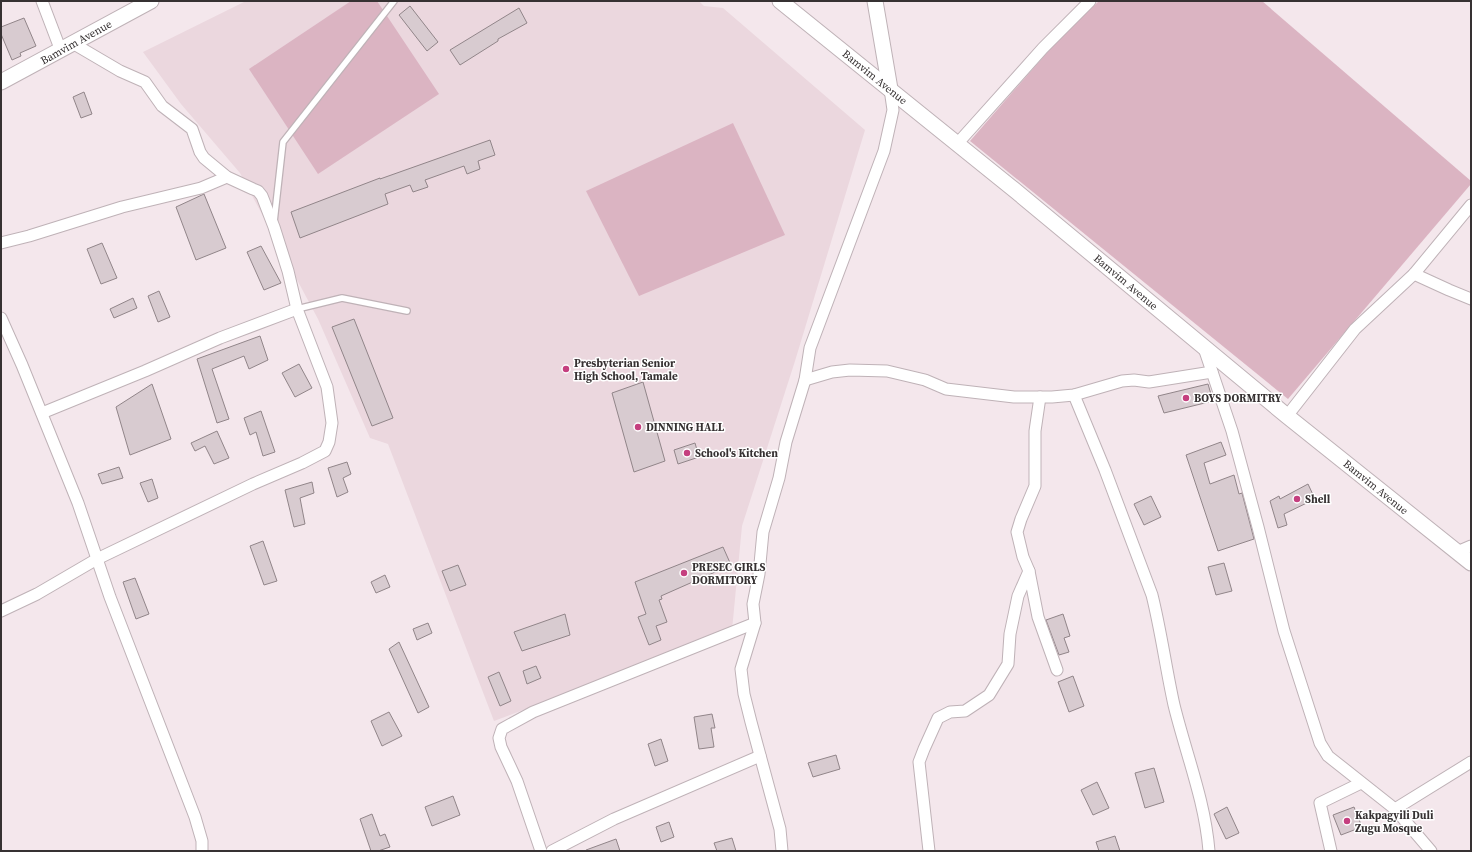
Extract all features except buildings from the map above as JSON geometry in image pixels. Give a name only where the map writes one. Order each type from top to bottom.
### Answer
[{"type":"street","points":[[1,611],[37,594],[97,559],[325,451],[329,442],[332,423],[327,387],[297,309],[293,286],[274,227],[265,203],[258,191],[227,177],[204,158],[200,152],[192,129],[162,106],[145,82],[67,47],[42,1]]},
{"type":"street","name":"Bamvim Avenue","points":[[1,82],[151,1]]},
{"type":"street","name":"Bamvim Avenue","points":[[780,1],[957,144],[1287,416],[1471,563]]},
{"type":"street","points":[[782,851],[780,830],[744,694],[741,670],[754,623],[754,604],[759,574],[763,532],[779,478],[786,442],[805,380],[810,348],[884,151],[893,110],[875,1]]},
{"type":"street","points":[[957,144],[1043,48],[1090,1]]},
{"type":"street","points":[[1,243],[29,236],[122,207],[201,188],[227,177]]},
{"type":"street","points":[[1287,416],[1355,329],[1414,274],[1471,205]]},
{"type":"street","points":[[1414,274],[1471,299]]},
{"type":"street","points":[[42,413],[145,371],[220,338],[297,309]]},
{"type":"street","points":[[1,318],[42,413],[78,503],[110,597],[195,817],[202,841],[202,851]]},
{"type":"street","points":[[1204,347],[1236,446],[1284,631],[1320,743],[1328,756],[1395,809],[1431,851]]},
{"type":"street","points":[[805,380],[832,372],[850,370],[887,371],[925,380],[946,389],[1014,397],[1040,398],[1074,395],[1122,381],[1134,380],[1149,382],[1212,372]]},
{"type":"street","points":[[1074,395],[1105,470],[1152,595],[1175,707],[1204,816],[1209,851]]},
{"type":"street","points":[[1040,398],[1035,431],[1035,486],[1017,532],[1023,557],[1029,571],[1038,617],[1057,670]]},
{"type":"street","points":[[1457,552],[1471,546]]},
{"type":"street","points":[[929,851],[919,762],[938,718],[950,712],[965,711],[989,695],[1008,664],[1010,634],[1018,596],[1029,571]]},
{"type":"street","points":[[541,851],[517,781],[501,747],[499,738],[502,729],[533,712],[754,623]]},
{"type":"street","points":[[552,851],[614,819],[760,756]]},
{"type":"street","points":[[1395,809],[1471,762]]},
{"type":"street","points":[[1331,851],[1320,803],[1361,783]]},
{"type":"lane","points":[[274,227],[283,142],[394,1]]},
{"type":"lane","points":[[297,309],[342,298],[407,312]]},
{"type":"shaded area","name":"Presbyterian Senior High School, Tamale","points":[[246,1],[699,1],[704,6],[723,8],[865,130],[795,361],[742,526],[732,630],[494,721],[388,444],[370,438],[318,319],[240,173],[181,104],[143,52]]},
{"type":"shaded area","points":[[351,1],[377,1],[439,94],[318,174],[249,69]]},
{"type":"shaded area","points":[[1099,1],[1262,1],[1471,181],[1471,184],[1288,399],[970,141],[1064,33]]},
{"type":"shaded area","points":[[733,123],[785,235],[639,296],[586,191]]},
{"type":"place","name":"Presbyterian Senior High School, Tamale","points":[[566,369]]},
{"type":"place","name":"BOYS DORMITRY","points":[[1186,398]]},
{"type":"place","name":"DINNING HALL","points":[[638,427]]},
{"type":"place","name":"School's Kitchen","points":[[687,453]]},
{"type":"place","name":"Shell","points":[[1297,499]]},
{"type":"place","name":"PRESEC GIRLS DORMITORY","points":[[684,573]]},
{"type":"place","name":"Kakpagyili Duli Zugu Mosque","points":[[1347,821]]}]
